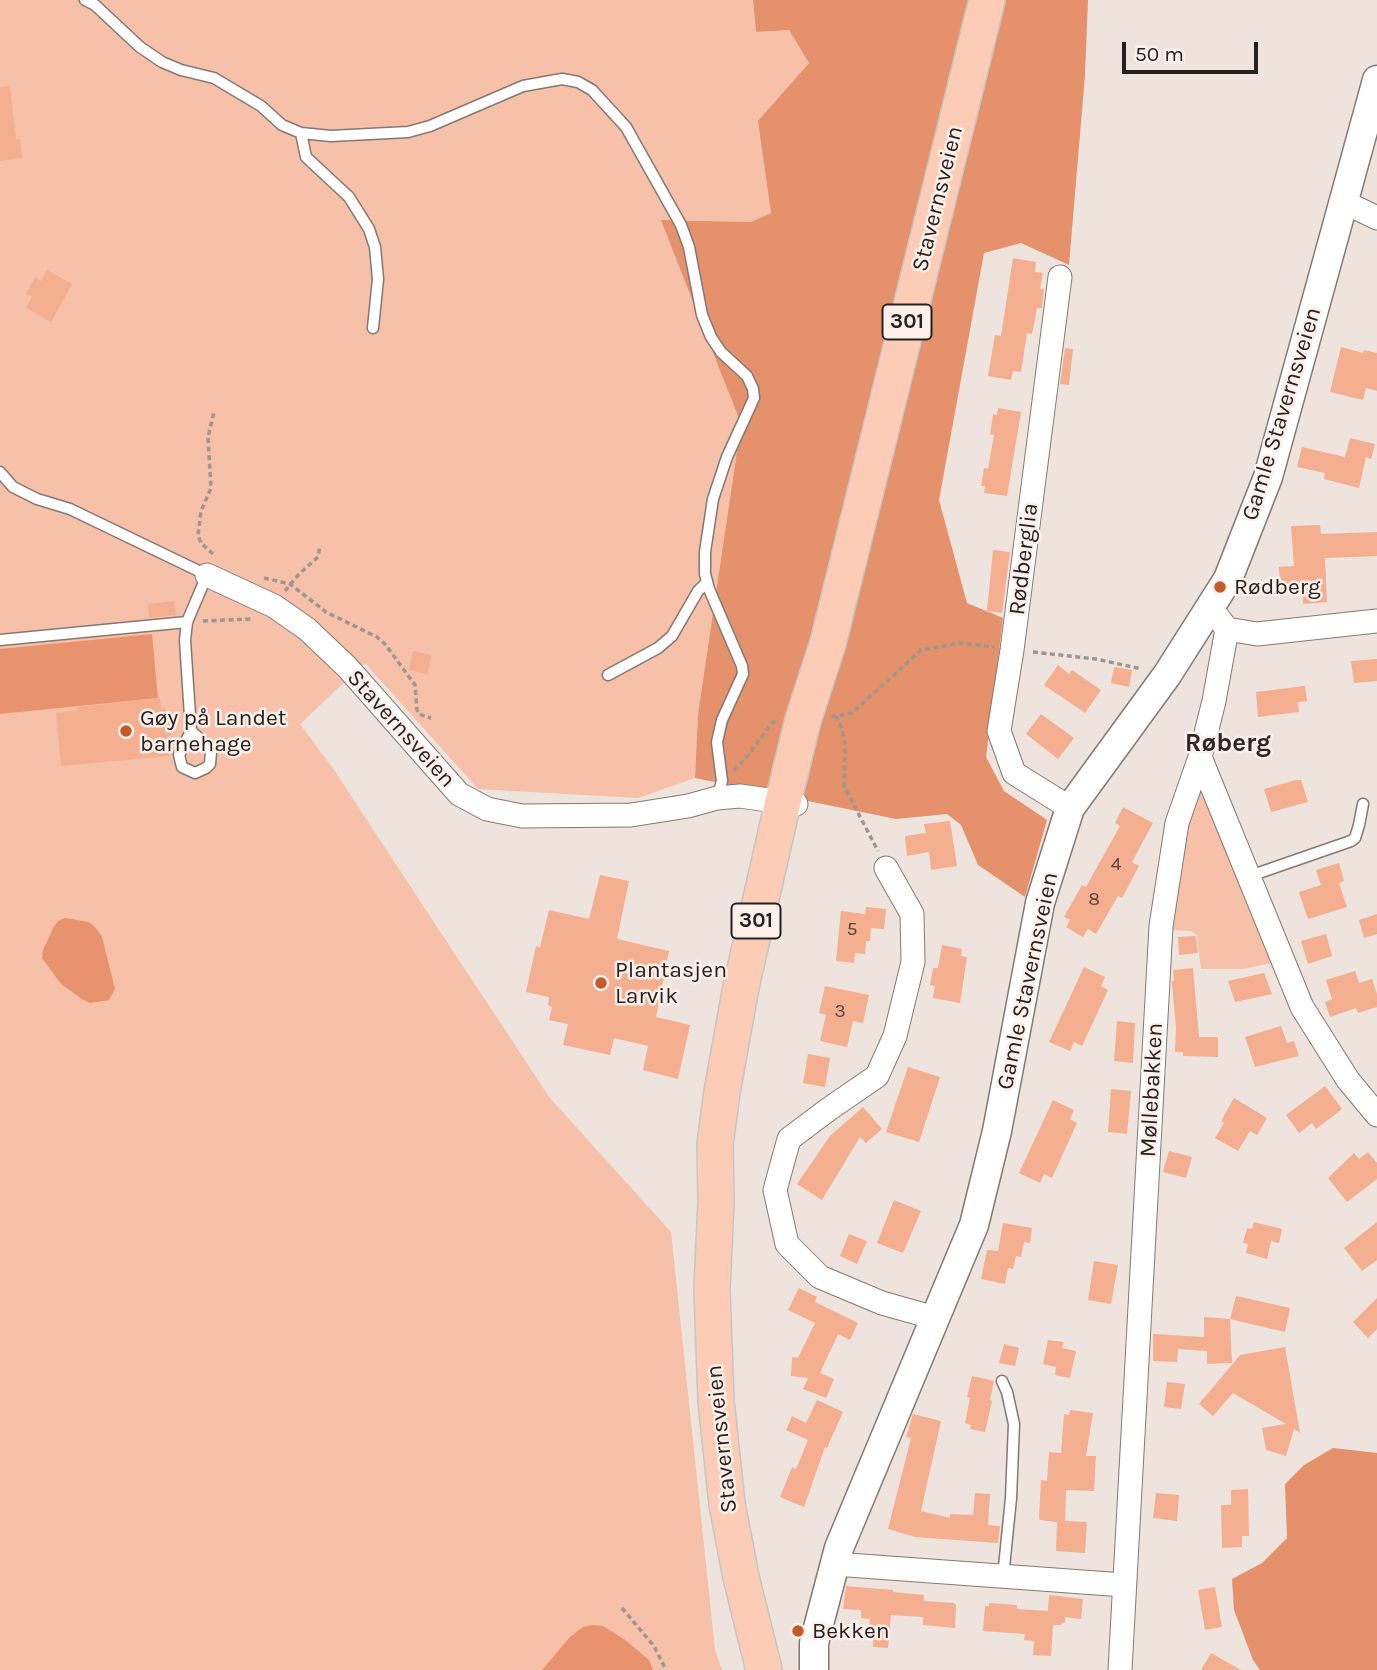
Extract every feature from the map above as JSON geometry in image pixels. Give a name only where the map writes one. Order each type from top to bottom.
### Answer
[{"type":"main road","name":"Stavernsveien","points":[[764,1670],[740,1577],[720,1449],[713,1331],[715,1144],[741,988],[816,721],[828,643],[987,0]]},
{"type":"street","name":"Gamle Stavernsveien","points":[[814,1670],[814,1643],[839,1548],[974,1224],[997,1131],[1040,902],[1070,807],[1167,675],[1219,618],[1228,579],[1268,477],[1377,80]]},
{"type":"street","points":[[1344,202],[1377,218]]},
{"type":"street","name":"Rødberglia","points":[[1060,277],[1012,650],[999,730],[1014,773],[1070,807]]},
{"type":"street","name":"Stavernsveien","points":[[214,567],[307,629],[347,667],[459,794],[487,809],[522,816],[631,815],[688,806],[720,790],[740,796],[791,803]]},
{"type":"street","points":[[1219,618],[1257,634],[1377,621]]},
{"type":"street","name":"Møllebakken","points":[[1120,1670],[1161,926],[1177,823],[1200,757],[1214,702],[1219,618]]},
{"type":"street","points":[[1200,757],[1302,1007],[1348,1080],[1377,1115]]},
{"type":"street","points":[[887,868],[912,914],[913,962],[895,1036],[877,1076],[789,1139],[775,1190],[787,1244],[820,1277],[882,1303],[934,1318]]},
{"type":"street","points":[[834,1564],[1124,1585]]},
{"type":"lane","points":[[85,0],[95,5],[140,47],[162,62],[214,78],[261,106],[282,125],[301,133],[331,136],[408,132],[430,126],[523,86],[562,79],[578,82],[592,90],[626,127],[681,225],[702,315],[711,337],[727,359],[747,376],[753,389],[754,398],[727,457],[713,499],[705,552],[707,582],[743,674],[722,720],[717,741],[720,790]]},
{"type":"lane","points":[[301,133],[306,157],[349,197],[369,229],[375,247],[378,279],[373,328]]},
{"type":"lane","points":[[0,472],[13,487],[37,499],[70,509],[214,567],[187,622],[185,640],[191,732]]},
{"type":"lane","points":[[608,675],[658,648],[672,636],[698,592],[707,582]]},
{"type":"lane","points":[[0,640],[187,622]]},
{"type":"lane","points":[[1250,876],[1351,841],[1355,838],[1363,804]]},
{"type":"lane","points":[[1002,1381],[1014,1424],[1011,1498],[1003,1577]]},
{"type":"path","points":[[214,412],[208,437],[211,488],[201,511],[198,535],[214,567]]},
{"type":"path","points":[[290,584],[318,557],[320,546]]},
{"type":"path","points":[[260,577],[290,584],[320,608],[377,637],[415,685],[419,714],[430,718]]},
{"type":"path","points":[[187,622],[260,619]]},
{"type":"path","points":[[836,716],[845,745],[844,786],[887,868]]},
{"type":"path","points":[[720,790],[772,723],[783,717]]},
{"type":"path","points":[[622,1608],[654,1647],[666,1670]]},
{"type":"shaded area","points":[[0,0],[753,0],[756,32],[789,30],[809,63],[759,121],[771,213],[751,222],[662,220],[741,424],[698,714],[695,778],[638,798],[478,789],[365,663],[300,724],[332,767],[549,1097],[671,1232],[715,1650],[722,1670],[0,1670]]},
{"type":"shaded area","points":[[753,0],[1088,0],[1085,75],[1069,265],[1021,243],[984,253],[939,500],[967,603],[1003,618],[986,757],[1004,791],[1047,820],[1025,897],[978,865],[961,825],[947,814],[896,819],[695,778],[698,714],[741,424],[661,220],[751,222],[771,213],[758,121],[809,63],[789,30],[756,32]]},
{"type":"shaded area","points":[[152,634],[158,698],[0,714],[0,649]]},
{"type":"shaded area","points":[[1195,793],[1203,794],[1272,963],[1242,969],[1201,969],[1197,935],[1191,931],[1172,930],[1182,833]]},
{"type":"shaded area","points":[[65,918],[89,922],[102,937],[115,989],[109,1000],[90,1003],[82,999],[61,984],[42,958],[53,928],[58,921]]},
{"type":"shaded area","points":[[1333,1448],[1377,1453],[1377,1670],[1260,1670],[1253,1660],[1234,1610],[1232,1579],[1262,1563],[1287,1538],[1285,1484],[1304,1465]]},
{"type":"shaded area","points":[[603,1626],[624,1639],[649,1660],[653,1670],[542,1670],[570,1637],[583,1627]]},
{"type":"building","points":[[10,86],[16,140],[20,139],[22,158],[0,161],[0,87]]},
{"type":"building","points":[[1013,258],[1036,262],[1035,272],[1043,273],[1040,289],[1044,289],[1042,308],[1037,308],[1032,334],[1027,333],[1021,372],[1013,371],[1011,380],[988,376],[995,335],[1001,336]]},
{"type":"building","points":[[47,270],[72,284],[51,322],[26,308],[32,297],[26,294],[35,277],[41,281]]},
{"type":"building","points":[[1341,347],[1363,353],[1364,350],[1377,353],[1377,391],[1366,388],[1363,400],[1330,392]]},
{"type":"building","points":[[1065,348],[1073,349],[1069,385],[1060,384]]},
{"type":"building","points":[[998,408],[1021,412],[1007,496],[984,493],[985,486],[981,486],[984,468],[988,469],[994,435],[990,435],[993,414],[997,415]]},
{"type":"building","points":[[1350,438],[1375,444],[1371,459],[1366,457],[1359,488],[1324,479],[1325,473],[1297,467],[1302,447],[1345,457]]},
{"type":"building","points":[[1320,525],[1321,534],[1377,532],[1377,556],[1325,558],[1327,602],[1303,604],[1303,594],[1280,592],[1279,567],[1294,566],[1291,526]]},
{"type":"building","points":[[993,550],[1010,552],[1002,613],[987,611]]},
{"type":"building","points":[[174,601],[176,615],[149,618],[148,604]]},
{"type":"building","points":[[413,651],[431,655],[428,674],[409,670]]},
{"type":"building","points":[[1377,659],[1377,681],[1354,683],[1351,661]]},
{"type":"building","points":[[1058,665],[1069,674],[1072,670],[1101,690],[1085,713],[1044,685]]},
{"type":"building","points":[[1114,667],[1132,670],[1129,687],[1111,683]]},
{"type":"building","points":[[1305,686],[1307,701],[1298,702],[1299,712],[1258,717],[1256,692]]},
{"type":"building","points":[[160,698],[161,709],[165,708],[168,716],[170,756],[61,766],[56,713],[77,710],[76,707]]},
{"type":"building","points":[[1041,714],[1074,738],[1058,759],[1026,734]]},
{"type":"building","points":[[1301,780],[1308,802],[1271,812],[1264,789]]},
{"type":"building","points":[[1123,807],[1153,823],[1132,862],[1139,866],[1122,898],[1118,896],[1096,934],[1088,929],[1083,937],[1066,927],[1070,920],[1064,917],[1082,885],[1086,887],[1120,826],[1115,823]]},
{"type":"building","points":[[950,821],[957,866],[931,870],[929,852],[907,856],[905,836],[926,833],[924,824]]},
{"type":"building","points":[[1339,863],[1344,881],[1339,883],[1347,907],[1308,919],[1299,892],[1321,885],[1316,870]]},
{"type":"building","points":[[600,875],[629,881],[617,939],[669,951],[656,1017],[690,1025],[678,1079],[643,1070],[648,1046],[614,1038],[610,1055],[563,1045],[568,1024],[549,1020],[552,1007],[548,1005],[549,997],[526,992],[536,946],[540,947],[549,910],[589,919]]},
{"type":"building","points":[[866,907],[886,909],[884,929],[871,928],[865,954],[855,953],[854,963],[836,961],[841,911],[865,914]]},
{"type":"building","points":[[1377,914],[1377,934],[1364,938],[1359,920]]},
{"type":"building","points":[[1326,934],[1332,956],[1308,964],[1301,941]]},
{"type":"building","points":[[1196,936],[1198,953],[1179,955],[1178,937]]},
{"type":"building","points":[[942,945],[962,949],[961,956],[967,957],[960,1003],[933,998],[935,986],[930,985],[933,968],[938,968]]},
{"type":"building","points":[[1084,967],[1105,977],[1101,986],[1108,990],[1082,1046],[1074,1042],[1070,1051],[1049,1042]]},
{"type":"building","points":[[1193,968],[1199,1037],[1218,1037],[1218,1057],[1183,1056],[1183,1052],[1175,1052],[1173,970]]},
{"type":"building","points":[[1355,971],[1359,983],[1372,979],[1377,994],[1377,1007],[1358,1013],[1356,1008],[1330,1017],[1325,1002],[1332,999],[1326,980]]},
{"type":"building","points":[[1264,973],[1272,994],[1235,1002],[1228,981]]},
{"type":"building","points":[[825,986],[869,995],[863,1023],[853,1021],[847,1047],[820,1041],[826,1015],[819,1013]]},
{"type":"building","points":[[1117,1021],[1135,1023],[1133,1063],[1114,1061]]},
{"type":"building","points":[[1281,1026],[1287,1043],[1294,1041],[1299,1056],[1255,1067],[1245,1037]]},
{"type":"building","points":[[808,1054],[830,1058],[825,1087],[803,1083]]},
{"type":"building","points":[[908,1067],[940,1077],[919,1142],[886,1132]]},
{"type":"building","points":[[1325,1086],[1342,1109],[1316,1129],[1312,1123],[1299,1133],[1286,1115]]},
{"type":"building","points":[[1111,1089],[1131,1091],[1127,1134],[1108,1132]]},
{"type":"building","points":[[1234,1098],[1267,1118],[1257,1135],[1250,1131],[1238,1151],[1215,1138]]},
{"type":"building","points":[[1053,1100],[1074,1110],[1070,1119],[1077,1123],[1052,1178],[1044,1174],[1040,1183],[1019,1173]]},
{"type":"building","points":[[863,1107],[882,1129],[866,1143],[860,1137],[822,1200],[797,1184],[830,1136]]},
{"type":"building","points":[[1169,1151],[1192,1157],[1186,1178],[1163,1172]]},
{"type":"building","points":[[1368,1152],[1377,1163],[1377,1179],[1347,1202],[1328,1178],[1354,1153],[1359,1159]]},
{"type":"building","points":[[894,1200],[921,1211],[903,1253],[877,1243]]},
{"type":"building","points":[[1254,1222],[1282,1229],[1279,1243],[1271,1241],[1267,1259],[1246,1253],[1248,1244],[1243,1243],[1247,1228],[1252,1229]]},
{"type":"building","points":[[1377,1222],[1377,1260],[1362,1271],[1344,1248]]},
{"type":"building","points":[[1003,1223],[1032,1228],[1030,1243],[1024,1242],[1021,1257],[1016,1256],[1013,1269],[1008,1268],[1005,1284],[981,1279],[987,1250],[998,1251]]},
{"type":"building","points":[[849,1234],[867,1241],[857,1264],[840,1256]]},
{"type":"building","points":[[1094,1261],[1118,1265],[1111,1304],[1088,1300]]},
{"type":"building","points":[[799,1288],[817,1297],[815,1302],[858,1323],[850,1340],[838,1334],[820,1373],[834,1379],[826,1398],[803,1389],[808,1378],[791,1376],[792,1357],[798,1358],[815,1323],[788,1310]]},
{"type":"building","points":[[1236,1296],[1290,1308],[1285,1332],[1230,1319]]},
{"type":"building","points":[[1377,1298],[1377,1329],[1368,1338],[1353,1322]]},
{"type":"building","points":[[1204,1317],[1230,1319],[1232,1363],[1207,1364],[1207,1351],[1178,1349],[1177,1362],[1153,1361],[1153,1334],[1204,1337]]},
{"type":"building","points":[[1048,1340],[1064,1342],[1062,1348],[1076,1351],[1070,1378],[1055,1375],[1056,1367],[1043,1364]]},
{"type":"building","points":[[1004,1344],[1019,1348],[1015,1366],[999,1363]]},
{"type":"building","points":[[1285,1347],[1300,1433],[1294,1429],[1286,1456],[1266,1450],[1262,1428],[1286,1424],[1233,1393],[1213,1416],[1199,1404],[1240,1355]]},
{"type":"building","points":[[972,1376],[994,1381],[985,1432],[970,1429],[971,1425],[965,1423]]},
{"type":"building","points":[[1167,1382],[1185,1384],[1181,1409],[1164,1407]]},
{"type":"building","points":[[817,1400],[843,1412],[827,1448],[825,1447],[804,1507],[780,1497],[792,1467],[796,1469],[808,1440],[786,1430],[792,1416],[806,1423]]},
{"type":"building","points":[[1070,1410],[1093,1413],[1086,1456],[1096,1456],[1094,1491],[1066,1490],[1065,1521],[1087,1522],[1085,1553],[1056,1551],[1057,1522],[1039,1518],[1041,1480],[1047,1481],[1049,1452],[1061,1453],[1064,1414],[1069,1415]]},
{"type":"building","points":[[913,1414],[941,1421],[921,1511],[950,1518],[950,1514],[973,1515],[975,1493],[990,1494],[988,1525],[1000,1526],[998,1543],[915,1537],[888,1529],[911,1438],[906,1437]]},
{"type":"building","points":[[1248,1489],[1249,1536],[1242,1536],[1242,1547],[1222,1548],[1221,1505],[1231,1505],[1231,1490]]},
{"type":"building","points":[[1156,1493],[1179,1495],[1177,1521],[1153,1518]]},
{"type":"building","points":[[846,1586],[893,1590],[924,1595],[924,1601],[954,1603],[955,1628],[923,1625],[923,1617],[891,1615],[888,1648],[873,1647],[874,1629],[869,1629],[870,1619],[861,1618],[861,1610],[843,1609]]},
{"type":"building","points":[[1215,1587],[1222,1627],[1205,1630],[1198,1590]]},
{"type":"building","points":[[1049,1595],[1083,1599],[1081,1619],[1065,1617],[1065,1623],[1053,1625],[1051,1656],[1033,1655],[1034,1641],[1024,1640],[1025,1634],[983,1631],[985,1606],[989,1606],[989,1603],[1017,1605],[1017,1609],[1048,1611]]},
{"type":"building","points":[[1211,1653],[1241,1670],[1201,1670]]},
{"type":"place","name":"Rødberg","points":[[1220,587]]},
{"type":"place","name":"Gøy på Landet barnehage","points":[[126,731]]},
{"type":"place","name":"Plantasjen Larvik","points":[[601,983]]},
{"type":"place","name":"Bekken","points":[[798,1631]]},
{"type":"district","name":"Røberg","points":[[1228,744]]}]
